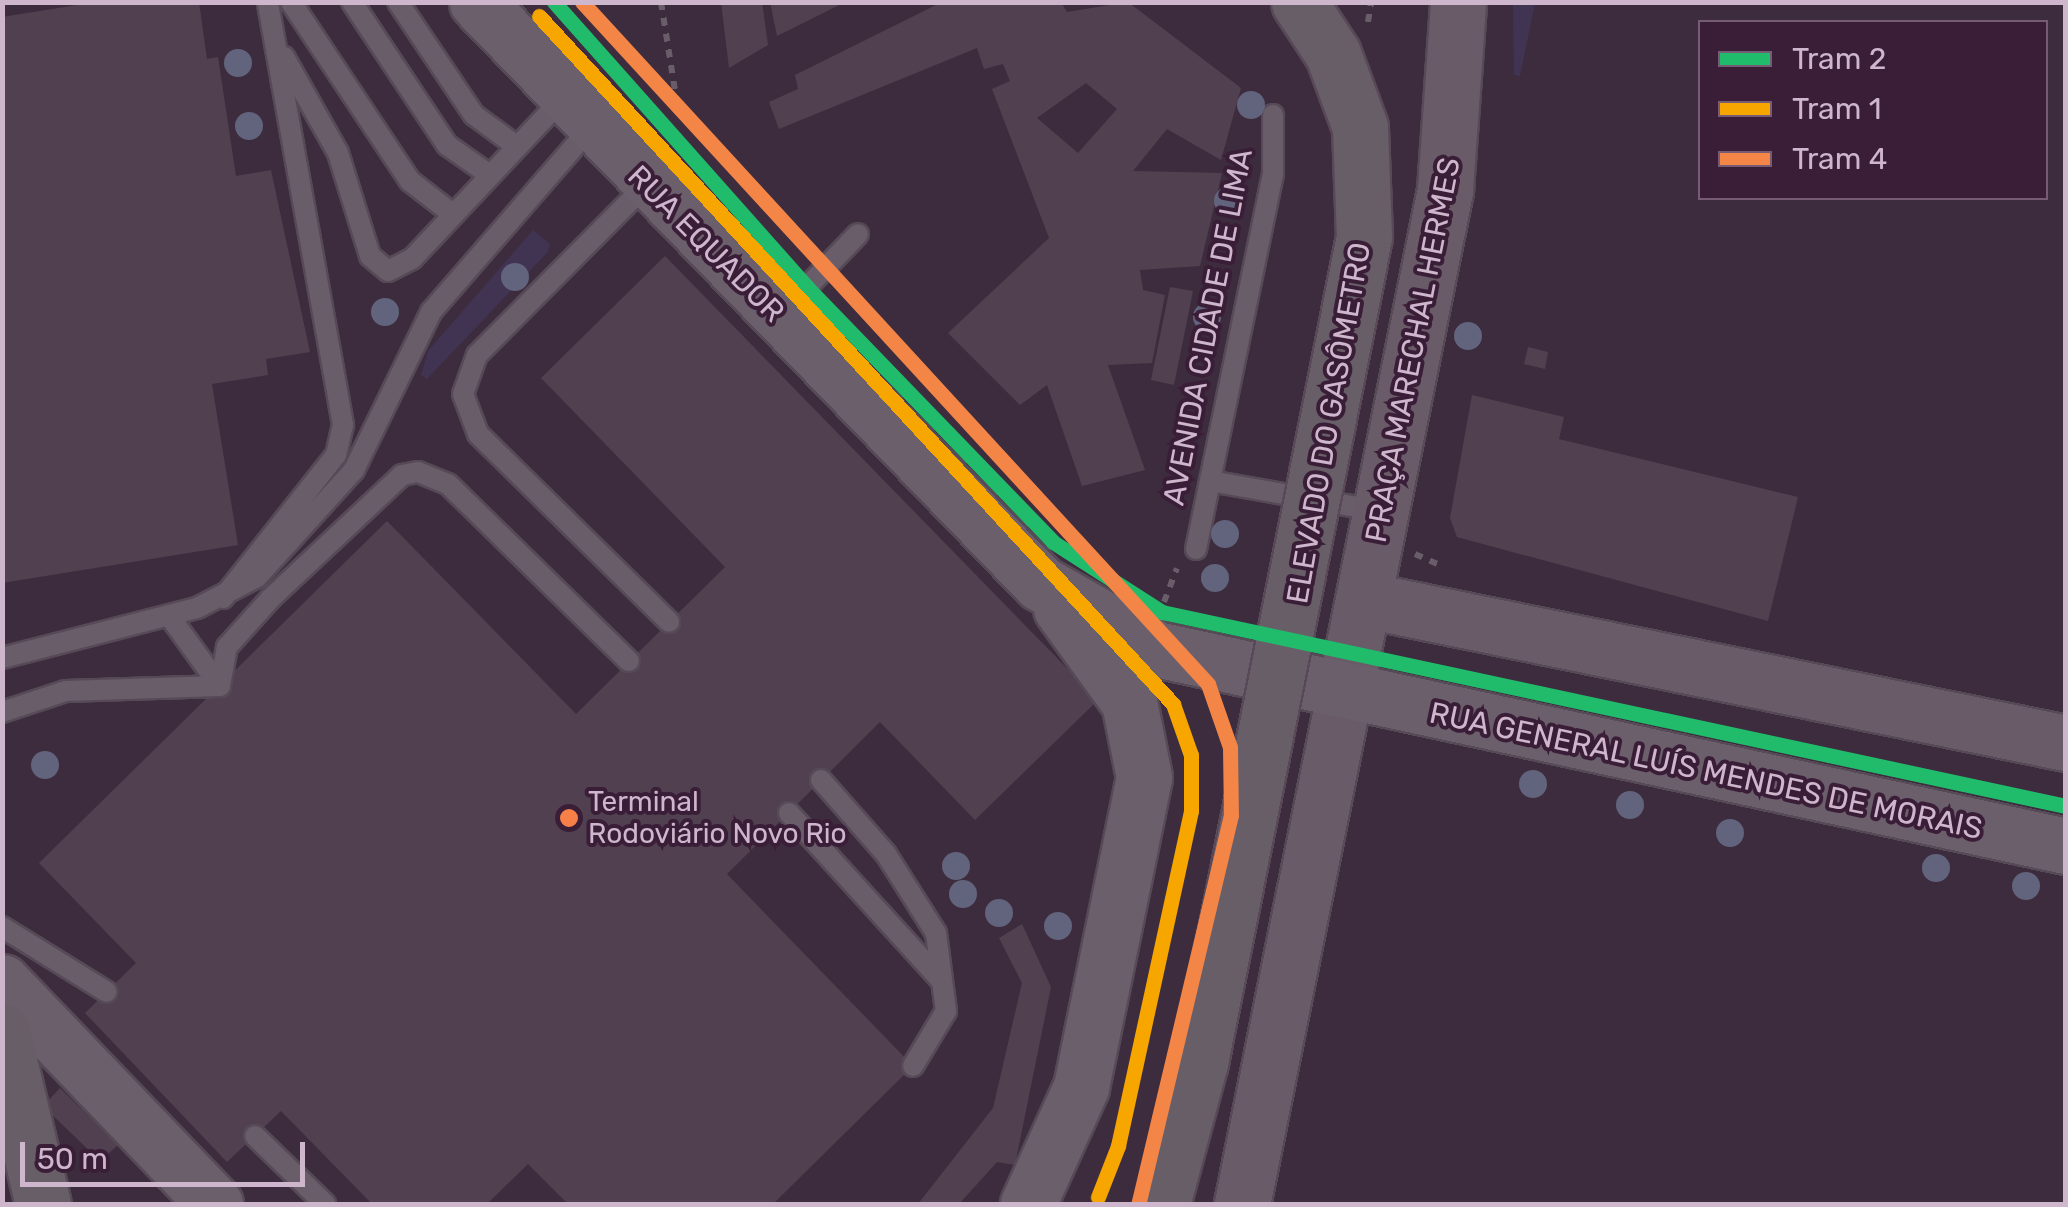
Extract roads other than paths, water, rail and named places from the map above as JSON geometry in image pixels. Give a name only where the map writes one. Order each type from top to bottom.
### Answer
[{"type":"highway","name":"ELEVADO DO GASÔMETRO","points":[[1162,1204],[1200,1062],[1364,237],[1360,127],[1333,54],[1299,2]]},
{"type":"highway","points":[[2,1031],[43,1204]]},
{"type":"main road","name":"RUA EQUADOR","points":[[477,2],[646,185],[1040,583],[1156,649],[1346,696]]},
{"type":"main road","name":"PRAÇA MARECHAL HERMES","points":[[1242,1204],[1384,512],[1452,145],[1458,2]]},
{"type":"main road","points":[[1028,1204],[1081,1087],[1142,792],[1144,748],[1129,702],[1040,583]]},
{"type":"main road","points":[[1366,600],[2066,743]]},
{"type":"main road","name":"RUA GENERAL LUÍS MENDES DE MORAIS","points":[[1346,696],[2066,846]]},
{"type":"main road","points":[[2,982],[214,1204]]},
{"type":"lane","points":[[223,598],[336,455],[343,425],[268,2]]},
{"type":"lane","points":[[291,2],[410,181],[450,212]]},
{"type":"lane","points":[[352,2],[448,145],[487,173]]},
{"type":"lane","points":[[398,2],[474,115],[515,145]]},
{"type":"lane","points":[[276,42],[338,153],[376,264],[405,266],[450,212],[515,145],[577,113]]},
{"type":"lane","points":[[2,658],[170,617],[223,598],[257,577],[337,492],[431,312],[577,113]]},
{"type":"lane","name":"AVENIDA CIDADE DE LIMA","points":[[1196,550],[1272,174],[1273,115]]},
{"type":"lane","points":[[646,185],[478,355],[463,394],[478,434],[669,622]]},
{"type":"lane","points":[[778,317],[858,234]]},
{"type":"lane","points":[[220,686],[226,647],[270,599],[402,475],[418,472],[448,484],[630,661]]},
{"type":"lane","points":[[1210,481],[1384,512]]},
{"type":"lane","points":[[170,617],[220,686]]},
{"type":"lane","points":[[2,712],[66,691],[220,686]]},
{"type":"lane","points":[[821,780],[886,854],[936,933],[946,1012],[914,1066]]},
{"type":"lane","points":[[789,813],[886,918],[946,993]]},
{"type":"lane","points":[[886,854],[903,893],[886,918]]},
{"type":"lane","points":[[2,927],[107,992]]},
{"type":"lane","points":[[255,1136],[325,1204]]},
{"type":"tram line","name":"2","points":[[554,2],[807,287],[1053,542],[1162,612],[2066,806]]},
{"type":"tram line","name":"4","points":[[582,2],[1208,684],[1230,747],[1231,815],[1138,1204]]},
{"type":"tram line","name":"1","points":[[539,16],[1173,704],[1191,755],[1191,811],[1118,1146],[1098,1197]]},
{"type":"place","name":"Terminal Rodoviário Novo Rio","points":[[569,818]]}]
